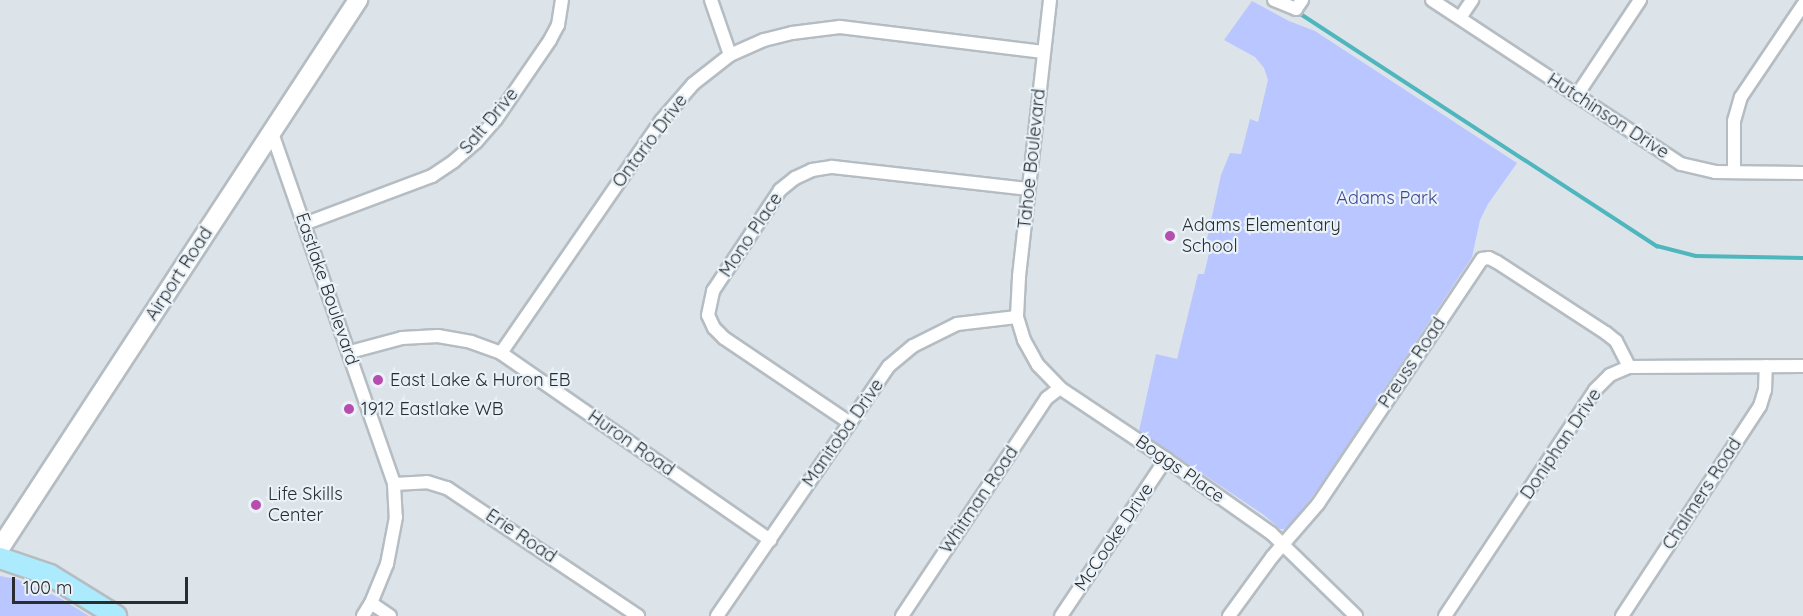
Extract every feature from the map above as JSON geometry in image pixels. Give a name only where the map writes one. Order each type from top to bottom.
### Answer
[{"type":"main road","name":"Airport Road","points":[[0,548],[358,0]]},
{"type":"main road","points":[[0,558],[50,575],[116,616]]},
{"type":"street","name":"Salt Drive","points":[[304,224],[432,176],[469,148],[496,119],[550,40],[558,25],[562,0]]},
{"type":"street","points":[[711,0],[730,55]]},
{"type":"street","name":"Tahoe Boulevard","points":[[1017,317],[1028,189],[1050,0]]},
{"type":"street","points":[[1274,0],[1296,9],[1302,0]]},
{"type":"street","name":"Hutchinson Drive","points":[[1432,0],[1681,164],[1696,170],[1803,173]]},
{"type":"street","points":[[1460,18],[1472,0]]},
{"type":"street","points":[[1577,95],[1640,0]]},
{"type":"street","points":[[1734,172],[1734,121],[1741,98],[1803,5]]},
{"type":"street","name":"Ontario Drive","points":[[501,353],[661,121],[693,84],[730,55],[764,40],[792,33],[840,27],[1044,52]]},
{"type":"street","name":"Eastlake Boulevard","points":[[272,133],[394,484],[396,517],[391,548],[371,603],[363,616]]},
{"type":"street","name":"Mono Place","points":[[850,423],[724,338],[714,328],[708,315],[713,291],[780,190],[803,174],[832,167],[1028,189]]},
{"type":"street","name":"Preuss Road","points":[[1229,616],[1318,504],[1482,259],[1489,258],[1497,262],[1606,333],[1616,341],[1629,367]]},
{"type":"street","name":"Boggs Place","points":[[1017,317],[1024,340],[1038,365],[1060,388],[1166,459],[1284,544],[1356,616]]},
{"type":"street","name":"Manitoba Drive","points":[[717,616],[889,366],[913,346],[957,324],[1017,317]]},
{"type":"street","name":"Huron Road","points":[[350,352],[402,338],[438,336],[471,342],[501,353],[770,540]]},
{"type":"street","name":"Chalmers Road","points":[[1622,616],[1760,406],[1765,390],[1766,366]]},
{"type":"street","name":"Doniphan Drive","points":[[1445,616],[1595,390],[1610,375],[1629,367],[1803,366]]},
{"type":"street","name":"Whitman Road","points":[[902,616],[1047,398],[1060,388]]},
{"type":"street","name":"McCooke Drive","points":[[1061,616],[1166,459]]},
{"type":"street","name":"Erie Road","points":[[394,484],[427,482],[461,496],[638,616]]},
{"type":"street","points":[[371,603],[390,616]]},
{"type":"green space","name":"Adams Park","points":[[1252,1],[1289,21],[1315,31],[1517,163],[1488,204],[1480,220],[1472,257],[1323,482],[1291,525],[1284,529],[1280,529],[1264,515],[1139,431],[1156,354],[1177,359],[1198,274],[1204,274],[1212,241],[1207,239],[1221,175],[1230,153],[1241,154],[1250,119],[1258,122],[1268,80],[1264,68],[1255,57],[1224,40]]},
{"type":"green space","points":[[0,576],[16,579],[60,598],[89,616],[0,616]]},
{"type":"waterway","points":[[1302,15],[1657,246],[1696,256],[1803,258]]},
{"type":"place","name":"Adams Elementary School","points":[[1170,236]]},
{"type":"place","name":"East Lake & Huron EB","points":[[378,380]]},
{"type":"place","name":"1912 Eastlake WB","points":[[349,409]]},
{"type":"place","name":"Life Skills Center","points":[[256,505]]}]
